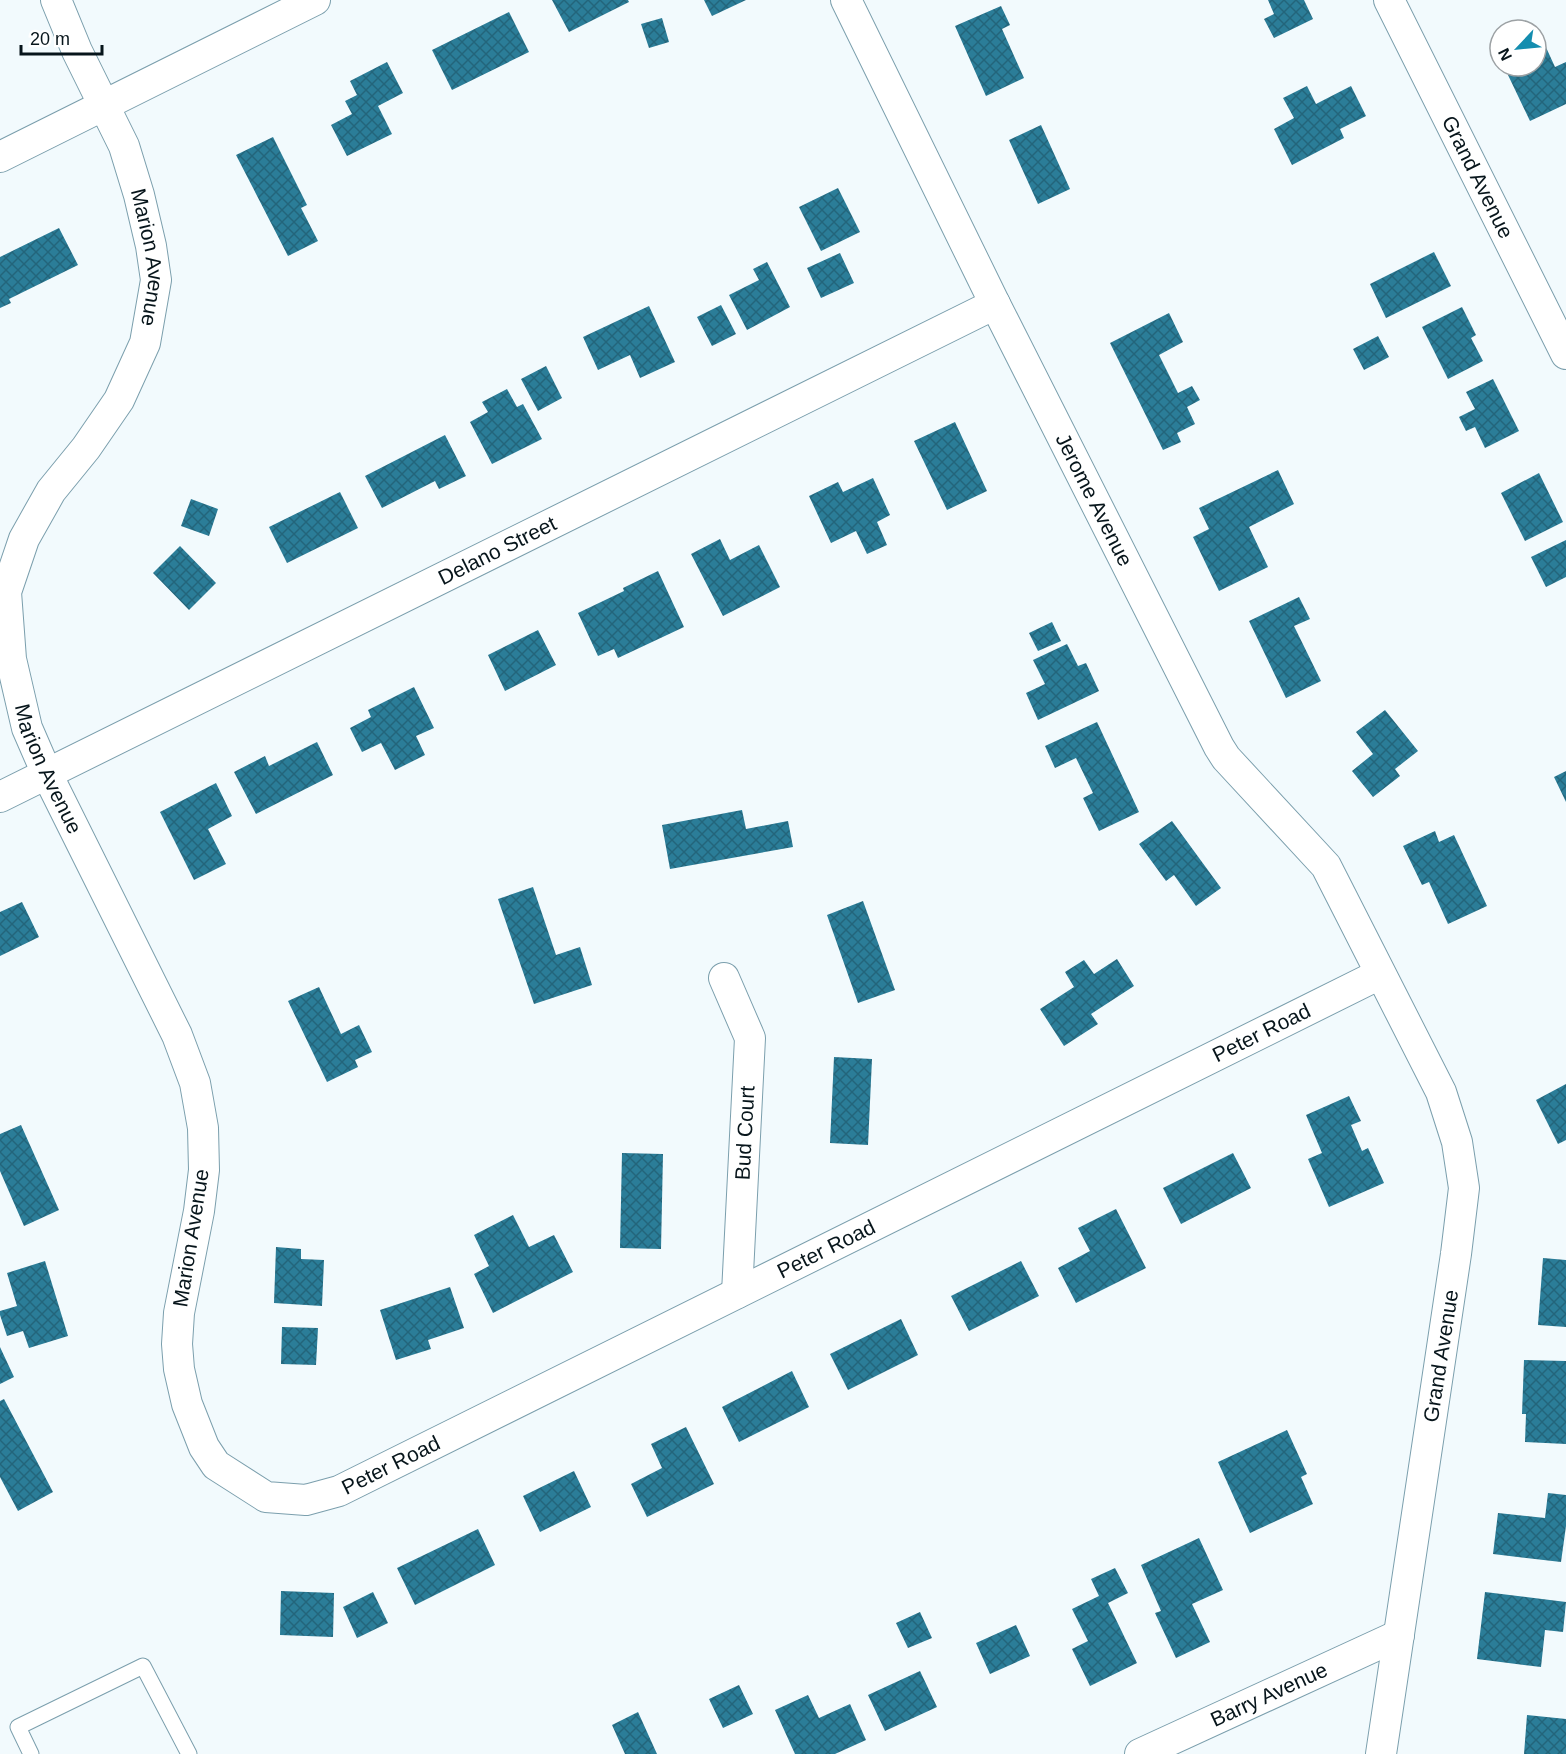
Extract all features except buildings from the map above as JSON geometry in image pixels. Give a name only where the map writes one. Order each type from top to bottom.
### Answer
[{"type":"street","name":"Marion Avenue","points":[[56,0],[76,51],[105,104],[124,146],[152,246],[156,280],[145,343],[119,400],[86,448],[51,491],[24,538],[6,592],[11,659],[27,728],[47,774],[177,1035],[195,1083],[203,1128],[204,1170],[199,1212],[179,1313],[177,1344],[179,1369],[187,1404],[204,1447],[216,1464],[266,1497]]},
{"type":"street","points":[[0,157],[315,0]]},
{"type":"street","name":"Jerome Avenue","points":[[846,0],[995,304],[1219,747],[1226,758],[1326,866],[1380,974]]},
{"type":"street","name":"Grand Avenue","points":[[1389,0],[1566,354]]},
{"type":"street","name":"Delano Street","points":[[0,797],[995,304]]},
{"type":"street","name":"Grand Avenue","points":[[1380,974],[1441,1092],[1457,1142],[1464,1188],[1381,1754]]},
{"type":"street","name":"Peter Road","points":[[266,1497],[306,1500],[339,1491],[1380,974]]},
{"type":"street","name":"Bud Court","points":[[724,978],[750,1038],[737,1293]]},
{"type":"street","name":"Barry Avenue","points":[[1140,1754],[1399,1635]]},
{"type":"lane","points":[[31,1754],[18,1727],[142,1666],[189,1754]]}]
